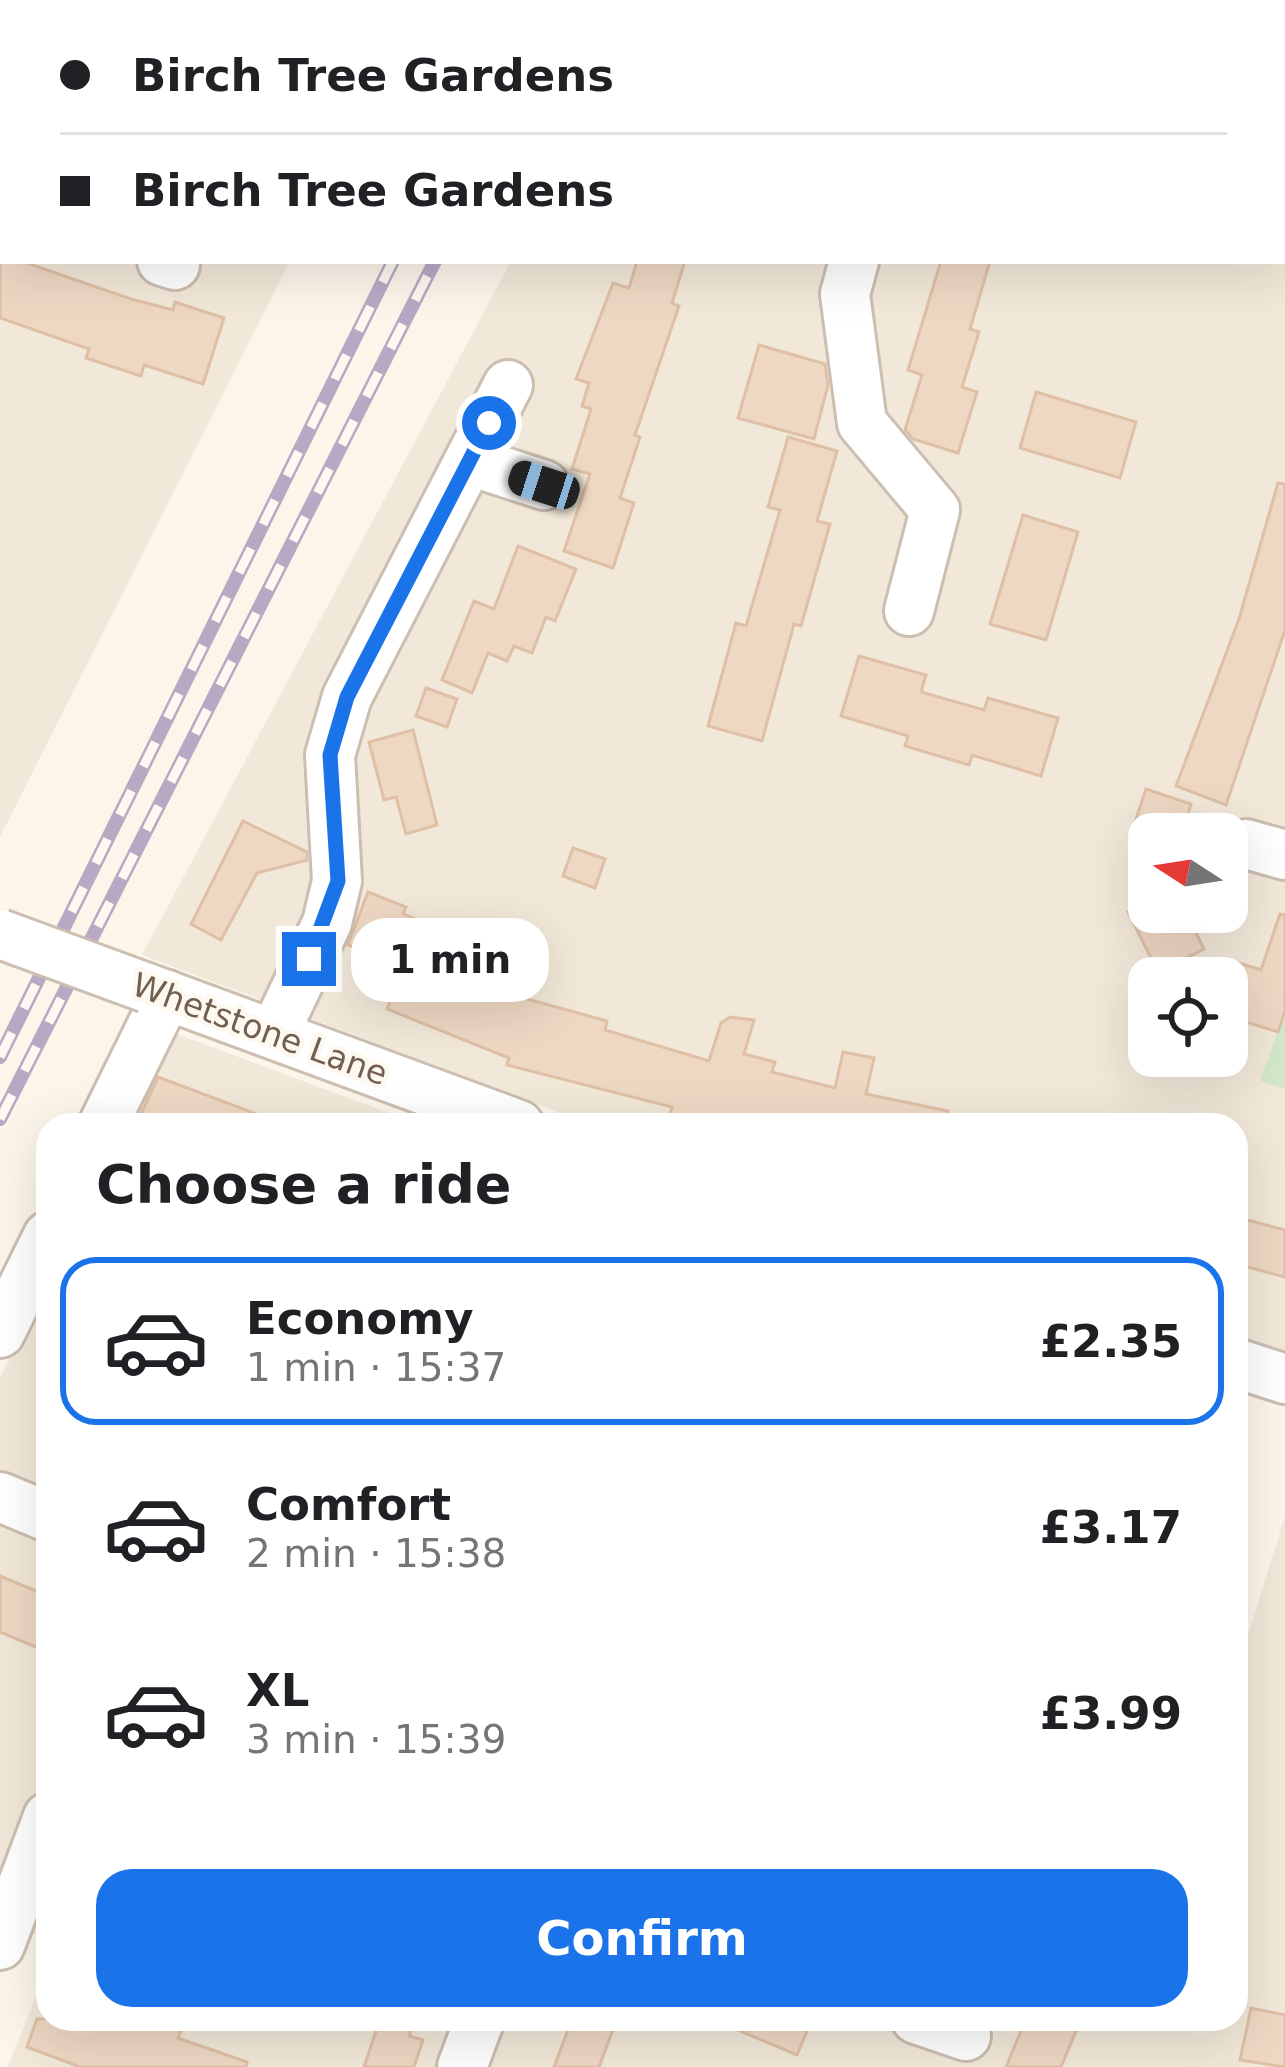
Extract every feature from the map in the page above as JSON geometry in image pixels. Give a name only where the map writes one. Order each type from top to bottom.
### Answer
[{"type":"street","points":[[853,264],[845,294],[862,423],[935,510],[909,611]]},
{"type":"street","points":[[274,1034],[327,922],[338,881],[330,755],[347,697],[508,385]]},
{"type":"street","points":[[470,461],[544,485]]},
{"type":"street","name":"Whetstone Lane","points":[[0,934],[487,1113]]},
{"type":"street","points":[[108,1113],[157,991]]},
{"type":"street","points":[[0,1333],[36,1260]]},
{"type":"street","points":[[1248,1367],[1285,1379]]},
{"type":"street","points":[[0,1497],[36,1511]]},
{"type":"street","points":[[0,1945],[36,1849]]},
{"type":"street","points":[[462,2067],[476,2031]]},
{"type":"shaded area","points":[[0,264],[288,264],[0,837]]},
{"type":"shaded area","points":[[509,264],[1285,264],[1285,1353],[1248,1342],[1248,1113],[560,1113],[142,955]]},
{"type":"shaded area","points":[[169,1031],[389,1113],[130,1113]]},
{"type":"shaded area","points":[[36,1304],[36,1490],[0,1471],[0,1378]]},
{"type":"shaded area","points":[[1285,1516],[1285,2067],[8,2067],[36,1996],[36,2031],[1248,2031],[1248,1635]]},
{"type":"shaded area","points":[[0,1524],[36,1538],[36,1935],[0,1923]]},
{"type":"green space","points":[[1285,1011],[1285,1089],[1260,1081]]},
{"type":"building","points":[[0,264],[30,264],[131,299],[173,310],[175,302],[224,318],[203,384],[144,365],[141,376],[86,358],[89,349],[0,318]]},
{"type":"building","points":[[636,264],[684,264],[672,303],[679,306],[635,435],[640,437],[620,498],[634,503],[613,568],[564,551],[590,474],[572,469],[591,409],[582,406],[589,383],[576,379],[613,283],[629,288]]},
{"type":"building","points":[[940,264],[989,264],[970,329],[979,332],[962,387],[977,392],[958,453],[913,439],[905,430],[922,375],[908,370]]},
{"type":"building","points":[[759,345],[825,364],[828,385],[814,439],[738,418]]},
{"type":"building","points":[[1036,392],[1136,422],[1120,478],[1020,448]]},
{"type":"building","points":[[788,437],[837,451],[817,521],[830,524],[801,626],[794,624],[762,741],[708,726],[736,623],[746,626],[780,510],[768,507]]},
{"type":"building","points":[[1278,483],[1285,484],[1285,630],[1226,805],[1176,786],[1239,619]]},
{"type":"building","points":[[1023,515],[1078,532],[1046,640],[990,624]]},
{"type":"building","points":[[518,546],[576,569],[555,621],[546,617],[532,653],[514,646],[507,661],[488,653],[472,693],[442,680],[474,601],[494,609]]},
{"type":"building","points":[[859,656],[926,675],[921,692],[984,710],[988,698],[1058,718],[1041,776],[972,755],[969,765],[905,746],[908,736],[841,716]]},
{"type":"building","points":[[426,688],[457,699],[447,727],[416,716]]},
{"type":"building","points":[[413,730],[437,825],[406,834],[396,797],[384,800],[369,742]]},
{"type":"building","points":[[1146,789],[1191,804],[1188,813],[1138,813]]},
{"type":"building","points":[[243,821],[307,852],[307,860],[257,873],[221,940],[191,924]]},
{"type":"building","points":[[573,848],[605,859],[595,888],[563,876]]},
{"type":"building","points":[[368,892],[406,907],[403,914],[529,964],[516,996],[607,1021],[605,1030],[709,1061],[721,1023],[730,1017],[754,1020],[744,1054],[775,1062],[772,1072],[835,1088],[843,1052],[874,1058],[866,1094],[948,1113],[670,1113],[672,1107],[507,1065],[509,1058],[387,1009],[404,967],[348,945]]},
{"type":"building","points":[[1280,914],[1285,915],[1285,1011],[1278,1032],[1248,1023],[1248,966],[1261,970]]},
{"type":"building","points":[[1138,933],[1196,933],[1204,949],[1188,957],[1150,957]]},
{"type":"building","points":[[158,1077],[254,1113],[142,1113]]},
{"type":"building","points":[[1248,1220],[1285,1230],[1285,1277],[1248,1267]]},
{"type":"building","points":[[0,1576],[36,1591],[36,1647],[0,1632]]},
{"type":"building","points":[[1251,2008],[1285,2015],[1285,2067],[1240,2060]]},
{"type":"building","points":[[36,2022],[36,2031],[181,2031],[178,2038],[247,2062],[246,2067],[80,2067],[27,2047]]},
{"type":"building","points":[[376,2031],[410,2031],[409,2036],[423,2040],[414,2067],[364,2067]]},
{"type":"building","points":[[568,2031],[612,2031],[599,2067],[554,2067]]},
{"type":"building","points":[[740,2031],[807,2031],[797,2055]]},
{"type":"building","points":[[1021,2031],[1076,2031],[1061,2067],[1006,2067]]},
{"type":"railway","points":[[0,1057],[392,264]]},
{"type":"railway","points":[[0,1119],[433,264]]},
{"type":"route","points":[[309,959],[327,922],[338,881],[330,755],[347,697],[489,423]]}]
